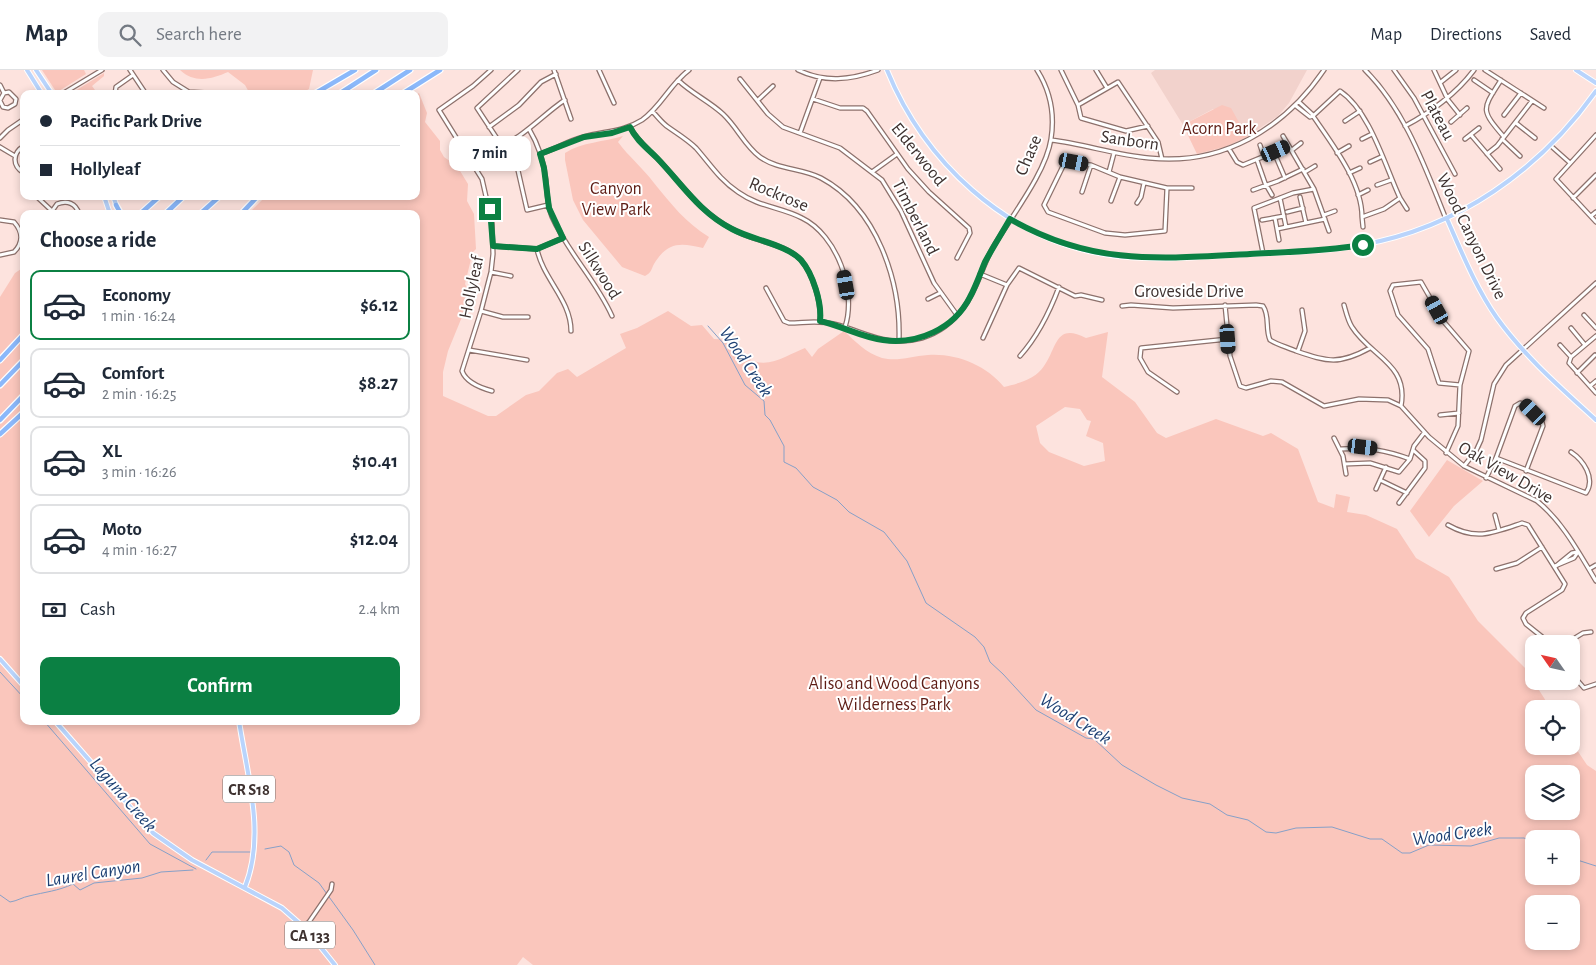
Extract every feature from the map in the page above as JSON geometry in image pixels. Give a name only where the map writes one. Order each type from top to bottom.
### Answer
[{"type":"highway","points":[[321,90],[355,70]]},
{"type":"highway","points":[[345,90],[376,70]]},
{"type":"highway","points":[[408,90],[440,70]]},
{"type":"highway","points":[[379,90],[410,71]]},
{"type":"highway","points":[[144,210],[156,200]]},
{"type":"highway","points":[[169,210],[180,200]]},
{"type":"highway","points":[[204,210],[216,200]]},
{"type":"highway","points":[[245,210],[254,200]]},
{"type":"highway","points":[[116,205],[118,210]]},
{"type":"highway","points":[[1,360],[20,339]]},
{"type":"highway","points":[[0,385],[20,364]]},
{"type":"highway","points":[[0,420],[20,399]]},
{"type":"highway","points":[[0,434],[20,416]]},
{"type":"main road","points":[[27,70],[40,90]]},
{"type":"main road","points":[[36,70],[49,90]]},
{"type":"main road","points":[[887,70],[913,121],[939,158],[967,186],[1010,219],[1045,237],[1104,254],[1154,259],[1363,245],[1417,231],[1446,219],[1506,184],[1551,146],[1596,91]]},
{"type":"main road","points":[[1576,70],[1596,83]]},
{"type":"main road","points":[[114,200],[116,205]]},
{"type":"main road","name":"Wood Canyon Drive","points":[[1446,219],[1476,284],[1496,317],[1522,349],[1596,420]]},
{"type":"main road","points":[[0,659],[20,682]]},
{"type":"main road","name":"CA 133","points":[[58,725],[153,833],[192,860],[282,908],[303,926],[335,965]]},
{"type":"main road","name":"CR S18","points":[[240,725],[256,837],[253,864],[245,887]]},
{"type":"street","points":[[69,90],[102,70]]},
{"type":"street","points":[[130,70],[143,90]]},
{"type":"street","points":[[163,70],[172,82],[186,90]]},
{"type":"street","name":"Hollyleaf","points":[[491,70],[473,86],[440,108],[439,113],[475,164],[482,179],[492,223],[491,272],[481,312],[462,368],[463,375],[481,388],[492,391]]},
{"type":"street","points":[[518,70],[479,105],[478,112],[500,143],[511,142],[529,129],[548,111],[566,100]]},
{"type":"street","points":[[599,70],[610,98],[614,103]]},
{"type":"street","points":[[540,154],[584,137],[612,133],[630,127],[652,111],[689,70]]},
{"type":"street","points":[[798,70],[820,78],[848,79],[878,70]]},
{"type":"street","name":"Chase","points":[[766,288],[784,321],[789,323],[820,321],[845,327],[872,338],[899,341],[927,335],[942,328],[957,315],[970,298],[980,274],[1045,160],[1051,140],[1052,106],[1047,87],[1037,70]]},
{"type":"street","points":[[1061,70],[1078,105],[1081,118],[1126,131],[1148,126]]},
{"type":"street","points":[[1096,70],[1107,88]]},
{"type":"street","name":"Sanborn","points":[[1051,140],[1162,159],[1182,159],[1229,149],[1261,134],[1296,106],[1324,70]]},
{"type":"street","name":"Wood Canyon Drive","points":[[1365,70],[1386,94],[1405,126],[1446,219]]},
{"type":"street","name":"Plateau","points":[[1394,70],[1408,87],[1455,174]]},
{"type":"street","points":[[1434,70],[1447,96],[1460,114]]},
{"type":"street","points":[[1441,82],[1456,70]]},
{"type":"street","points":[[1405,126],[1433,108],[1467,79],[1474,70]]},
{"type":"street","points":[[1485,70],[1544,108]]},
{"type":"street","points":[[489,127],[519,105],[541,82],[555,72],[571,119]]},
{"type":"street","points":[[115,90],[116,87],[133,76]]},
{"type":"street","points":[[800,134],[820,78]]},
{"type":"street","name":"Timberland","points":[[740,79],[775,121],[791,131],[840,148],[882,180],[902,211],[940,293],[957,315]]},
{"type":"street","points":[[678,80],[722,114],[760,156],[778,165],[829,182],[854,204],[870,225],[890,271],[898,310],[899,341]]},
{"type":"street","points":[[1474,80],[1493,93]]},
{"type":"street","points":[[1501,80],[1486,103],[1487,117],[1520,156]]},
{"type":"street","points":[[1078,105],[1118,82],[1158,142],[1162,159]]},
{"type":"street","points":[[0,85],[4,94]]},
{"type":"street","points":[[758,100],[773,86]]},
{"type":"street","points":[[1296,106],[1304,115],[1313,116],[1340,91],[1351,98],[1372,134],[1391,180],[1407,209]]},
{"type":"street","points":[[1504,115],[1521,93]]},
{"type":"street","points":[[4,94],[13,94],[15,104],[6,108],[0,100],[4,94]]},
{"type":"street","name":"Elderwood","points":[[813,99],[840,108],[863,108],[868,111],[897,154],[929,192],[970,228],[970,233],[957,258]]},
{"type":"street","points":[[1487,154],[1516,123],[1532,101]]},
{"type":"street","points":[[1299,102],[1313,116],[1349,173],[1358,195],[1363,227]]},
{"type":"street","points":[[1451,122],[1467,108]]},
{"type":"street","name":"Rockrose","points":[[652,111],[695,148],[720,178],[738,193],[768,207],[804,219],[825,237],[836,254],[843,271],[848,310],[845,327]]},
{"type":"street","points":[[1345,120],[1360,111]]},
{"type":"street","points":[[0,138],[20,122]]},
{"type":"street","points":[[1516,123],[1535,138]]},
{"type":"street","points":[[630,127],[638,140],[658,158],[680,187],[710,215],[743,234],[785,249],[801,261],[820,306],[820,321]]},
{"type":"street","points":[[1465,139],[1479,128]]},
{"type":"street","name":"Silkwood","points":[[529,129],[544,168],[548,205],[563,238],[601,293],[612,316]]},
{"type":"street","points":[[1362,139],[1372,134]]},
{"type":"street","points":[[1470,135],[1500,169]]},
{"type":"street","points":[[1596,135],[1556,179],[1596,222]]},
{"type":"street","points":[[1283,136],[1314,189],[1329,231]]},
{"type":"street","points":[[1292,150],[1301,143]]},
{"type":"street","points":[[1260,145],[1264,157]]},
{"type":"street","points":[[1229,149],[1239,164],[1257,160],[1289,146]]},
{"type":"street","points":[[1337,153],[1349,146]]},
{"type":"street","points":[[1551,146],[1570,162]]},
{"type":"street","points":[[0,147],[15,156],[17,168],[20,170]]},
{"type":"street","points":[[15,156],[20,150]]},
{"type":"street","points":[[1109,172],[1114,152]]},
{"type":"street","points":[[872,172],[897,154]]},
{"type":"street","points":[[1276,157],[1285,178]]},
{"type":"street","points":[[1370,162],[1381,157]]},
{"type":"street","points":[[1257,160],[1272,195]]},
{"type":"street","points":[[1167,188],[1165,213],[1167,226],[1164,232],[1124,235],[1105,233],[1045,210],[1044,205],[1065,162],[1091,166],[1120,177],[1167,188],[1192,188]]},
{"type":"street","points":[[517,166],[526,208],[530,210],[548,205]]},
{"type":"street","points":[[1082,192],[1091,166]]},
{"type":"street","points":[[1253,190],[1315,166]]},
{"type":"street","points":[[1349,173],[1360,168]]},
{"type":"street","points":[[1573,198],[1596,175]]},
{"type":"street","points":[[1111,201],[1120,177]]},
{"type":"street","points":[[1377,184],[1391,180]]},
{"type":"street","points":[[1137,203],[1141,197],[1144,183]]},
{"type":"street","points":[[1263,253],[1254,208],[1280,198],[1314,189]]},
{"type":"street","points":[[1358,195],[1368,190]]},
{"type":"street","points":[[1300,197],[1306,223]]},
{"type":"street","points":[[1280,198],[1286,227]]},
{"type":"street","points":[[1362,217],[1384,210],[1400,198]]},
{"type":"street","points":[[40,200],[48,210]]},
{"type":"street","points":[[52,210],[57,204],[66,202],[75,206],[77,210]]},
{"type":"street","points":[[1287,212],[1303,208]]},
{"type":"street","points":[[1277,229],[1306,223],[1335,211]]},
{"type":"street","points":[[1591,216],[1596,212]]},
{"type":"street","points":[[1262,220],[1284,216]]},
{"type":"street","points":[[1275,218],[1279,240]]},
{"type":"street","points":[[0,220],[14,222],[20,232]]},
{"type":"street","points":[[493,246],[537,249],[563,238]]},
{"type":"street","points":[[0,255],[14,252],[20,243]]},
{"type":"street","points":[[537,249],[542,268],[569,314],[571,331]]},
{"type":"street","points":[[983,338],[1007,286],[1019,268],[1075,296],[1081,295],[1102,300]]},
{"type":"street","points":[[491,272],[511,276]]},
{"type":"street","points":[[980,274],[1007,286]]},
{"type":"street","points":[[1446,453],[1457,432],[1460,386],[1469,351],[1447,327],[1423,285],[1418,281],[1391,287],[1390,295],[1398,315],[1428,349],[1439,382],[1460,386]]},
{"type":"street","points":[[1464,466],[1476,451],[1481,440],[1494,384],[1506,365],[1596,283]]},
{"type":"street","points":[[1020,356],[1028,347],[1047,315],[1059,287]]},
{"type":"street","points":[[928,299],[940,293]]},
{"type":"street","name":"Groveside Drive","points":[[1122,306],[1131,305],[1166,309],[1225,305],[1263,306],[1266,311],[1270,340],[1276,344],[1320,360],[1336,361],[1354,357],[1370,348]]},
{"type":"street","points":[[1225,305],[1233,372],[1243,388],[1274,381],[1289,386],[1324,406],[1367,398],[1388,400],[1401,406],[1402,382],[1396,370],[1370,348],[1352,327],[1344,305]]},
{"type":"street","points":[[1298,351],[1305,331],[1302,310]]},
{"type":"street","points":[[481,312],[503,317],[528,317]]},
{"type":"street","points":[[1584,315],[1596,328]]},
{"type":"street","points":[[1571,328],[1585,345]]},
{"type":"street","points":[[1596,336],[1571,357],[1570,363],[1596,392]]},
{"type":"street","points":[[1176,392],[1148,372],[1140,358],[1141,348],[1228,339]]},
{"type":"street","points":[[1560,345],[1571,357]]},
{"type":"street","points":[[469,350],[527,360]]},
{"type":"street","points":[[1577,373],[1596,355]]},
{"type":"street","points":[[1590,386],[1596,381]]},
{"type":"street","points":[[1486,478],[1496,458],[1515,406],[1520,403],[1526,404],[1543,421],[1543,426],[1526,471]]},
{"type":"street","name":"Oak View Drive","points":[[1401,406],[1424,433],[1464,466],[1537,501],[1547,509],[1557,519],[1596,581]]},
{"type":"street","points":[[1440,415],[1459,413]]},
{"type":"street","points":[[1345,464],[1370,463],[1399,472],[1410,459],[1414,446],[1424,433]]},
{"type":"street","points":[[1334,438],[1341,449],[1346,474]]},
{"type":"street","points":[[1341,449],[1363,447],[1384,450],[1410,459]]},
{"type":"street","points":[[1399,503],[1425,468],[1425,461],[1413,450]]},
{"type":"street","points":[[1496,458],[1586,493],[1590,488],[1586,466],[1571,452]]},
{"type":"street","points":[[1376,489],[1386,467]]},
{"type":"street","points":[[1380,480],[1407,493]]},
{"type":"street","points":[[1495,515],[1499,530]]},
{"type":"street","points":[[1448,525],[1466,534],[1477,535],[1522,523],[1528,525],[1565,584],[1562,590],[1526,613],[1523,618],[1526,624],[1540,635]]},
{"type":"street","points":[[1496,569],[1517,563],[1542,547]]},
{"type":"street","points":[[1555,566],[1578,552]]},
{"type":"street","points":[[1588,569],[1596,565]]},
{"type":"street","points":[[1580,635],[1591,632]]},
{"type":"street","points":[[1580,683],[1584,688],[1596,684]]},
{"type":"street","points":[[303,926],[309,922],[331,890],[332,884]]},
{"type":"shaded area","points":[[1155,70],[1307,70],[1289,103],[1278,116],[1247,137],[1243,127],[1213,109],[1183,125],[1151,73]]},
{"type":"green space","points":[[42,70],[84,70],[86,74],[61,90],[55,90]]},
{"type":"green space","points":[[180,70],[313,70],[307,90],[248,90],[245,85],[228,72],[204,79],[198,79]]},
{"type":"green space","points":[[104,73],[104,76],[92,86],[95,90],[76,90]]},
{"type":"green space","name":"Aliso and Wood Canyons Wilderness Park","points":[[420,96],[427,113],[425,122],[440,141],[440,150],[444,157],[457,166],[468,184],[467,201],[474,214],[476,249],[470,255],[471,259],[465,284],[467,288],[466,307],[448,351],[443,372],[443,396],[488,416],[496,416],[526,395],[539,391],[557,373],[568,369],[577,377],[626,348],[620,334],[637,328],[668,311],[691,326],[702,325],[714,339],[737,340],[747,357],[762,363],[777,360],[805,348],[812,357],[818,349],[844,331],[876,356],[888,359],[939,355],[960,358],[988,372],[1004,387],[1031,378],[1041,371],[1058,339],[1063,335],[1068,333],[1076,334],[1086,338],[1108,332],[1102,377],[1135,402],[1157,433],[1166,438],[1216,419],[1263,436],[1271,433],[1298,449],[1318,502],[1334,508],[1336,494],[1350,497],[1347,512],[1366,515],[1397,529],[1416,558],[1449,577],[1478,621],[1525,668],[1525,690],[1539,690],[1545,700],[1525,700],[1525,755],[1580,754],[1587,765],[1596,771],[1596,965],[533,965],[523,957],[517,965],[0,965],[0,297],[15,273],[20,270],[20,725],[420,725],[420,210],[252,210],[262,200],[420,200]],"holes":[[[1065,407],[1080,409],[1087,420],[1091,421],[1086,436],[1103,443],[1105,461],[1084,466],[1049,452],[1040,443],[1036,426]]]},
{"type":"green space","name":"Acorn Park","points":[[1222,105],[1231,108],[1247,137],[1225,147],[1197,154],[1183,125]]},
{"type":"green space","name":"Canyon View Park","points":[[623,136],[618,142],[622,147],[679,213],[709,237],[703,248],[682,245],[664,251],[650,272],[645,276],[622,267],[583,220],[573,200],[565,160],[565,153],[572,149]]},
{"type":"green space","points":[[1447,460],[1483,481],[1454,506],[1429,537],[1410,511]]},
{"type":"waterway","name":"Wood Creek","points":[[708,326],[723,343],[745,385],[764,401],[765,415],[770,420],[784,446],[784,462],[796,468],[813,487],[837,500],[849,512],[884,532],[907,561],[926,603],[975,637],[984,647],[990,662],[1036,710],[1086,738],[1094,739],[1122,765],[1182,798],[1210,804],[1227,815],[1248,820],[1266,832],[1276,833],[1296,828],[1332,827],[1370,839],[1382,839],[1402,853],[1410,853],[1429,845],[1471,846],[1499,838],[1525,838]]},
{"type":"waterway","name":"Laguna Creek","points":[[0,672],[20,694]]},
{"type":"waterway","name":"Laguna Creek","points":[[47,725],[150,844],[196,869]]},
{"type":"waterway","name":"Laguna Creek","points":[[265,849],[281,846],[289,852],[294,865],[319,883],[353,930],[375,965]]},
{"type":"waterway","name":"Laguna Creek","points":[[206,860],[212,852],[250,852]]},
{"type":"waterway","name":"Wood Creek","points":[[1580,861],[1596,866]]},
{"type":"waterway","name":"Laurel Canyon","points":[[0,895],[10,902],[73,884],[80,890],[94,883],[142,878],[161,872],[193,870]]},
{"type":"route","points":[[490,209],[493,246],[537,249],[563,238],[552,218],[549,208],[544,168],[540,154],[584,137],[612,133],[630,127],[638,140],[658,158],[680,187],[710,215],[731,229],[758,241],[785,249],[801,261],[815,290],[821,312],[820,321],[845,327],[872,338],[896,341],[922,338],[942,328],[955,318],[970,298],[992,249],[1010,219],[1045,237],[1092,252],[1154,259],[1327,250],[1363,245]]}]
